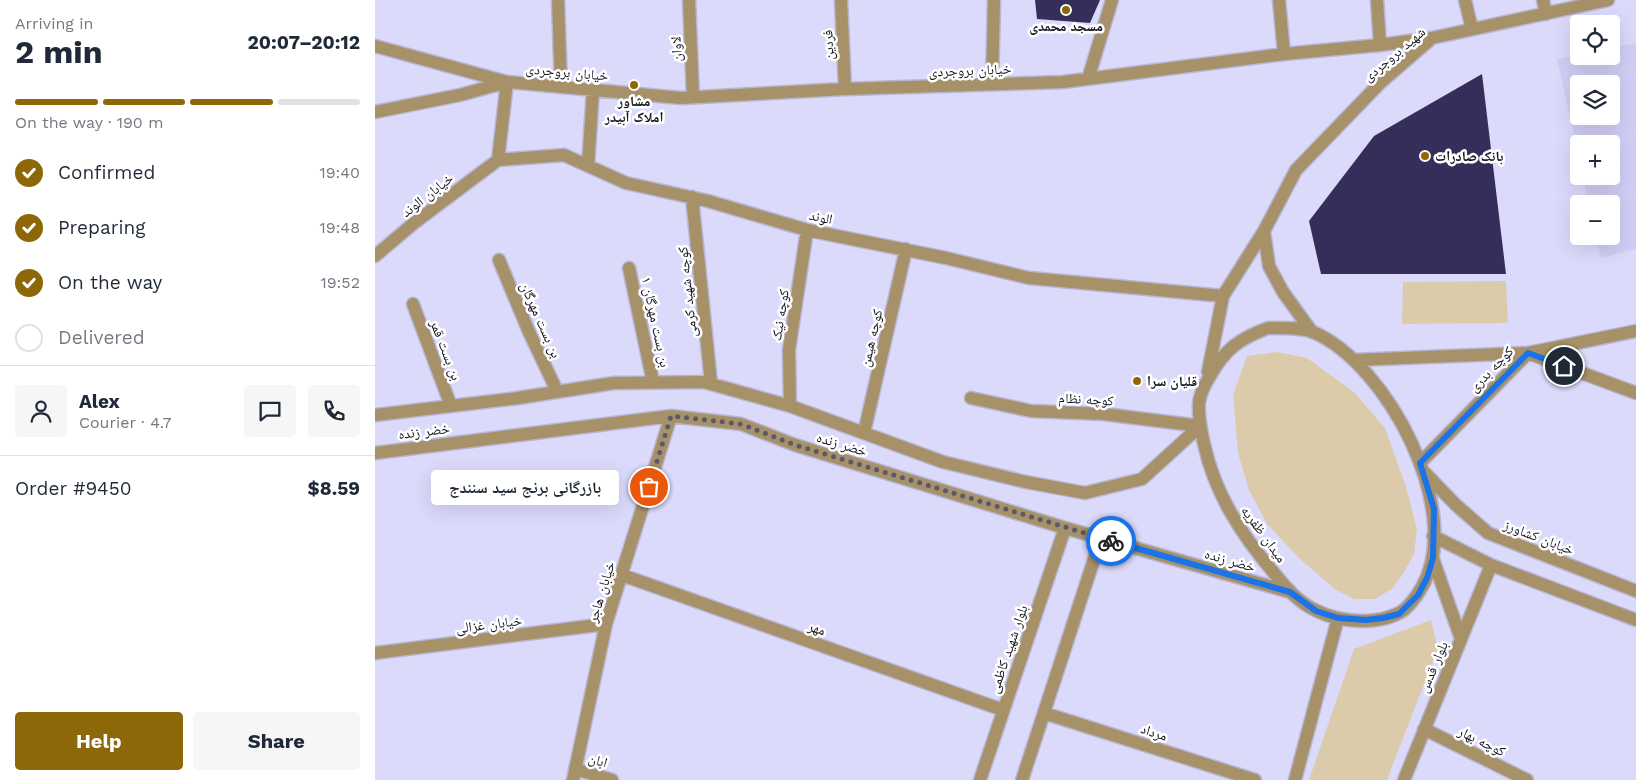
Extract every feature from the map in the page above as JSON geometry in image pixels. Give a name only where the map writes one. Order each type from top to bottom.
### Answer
[{"type":"street","points":[[558,0],[561,87]]},
{"type":"street","name":"لاوان","points":[[689,0],[693,97]]},
{"type":"street","name":"فردین","points":[[841,0],[845,89]]},
{"type":"street","points":[[992,84],[994,0]]},
{"type":"street","points":[[1088,79],[1112,0]]},
{"type":"street","points":[[1279,0],[1284,54]]},
{"type":"street","points":[[1377,0],[1380,45]]},
{"type":"street","points":[[1465,0],[1472,29]]},
{"type":"street","points":[[1543,0],[1546,14]]},
{"type":"street","name":"شهید بروجردی","points":[[1223,296],[1264,231],[1296,170],[1380,83],[1432,38],[1608,0]]},
{"type":"street","name":"خیابان بروجردی","points":[[375,46],[507,82],[681,98],[845,89],[1063,82],[1284,54],[1432,38]]},
{"type":"street","points":[[498,160],[507,82]]},
{"type":"street","name":"خیابان بروجردی","points":[[375,112],[460,95],[507,82]]},
{"type":"street","points":[[588,166],[593,90]]},
{"type":"street","name":"الوند","points":[[498,160],[564,155],[626,183],[692,197],[807,230],[906,249],[1029,278],[1223,296]]},
{"type":"street","name":"خیابان الوند","points":[[375,256],[414,223],[498,160]]},
{"type":"street","name":"کوچه شهید کرمی","points":[[692,197],[711,384]]},
{"type":"street","name":"کوچه نیک","points":[[790,406],[789,350],[807,230]]},
{"type":"street","points":[[1264,231],[1269,266],[1283,292],[1313,332]]},
{"type":"street","name":"کوچه هیمن","points":[[864,433],[906,249]]},
{"type":"street","name":"بن بست مهرگان","points":[[499,260],[529,332],[557,391]]},
{"type":"street","name":"بن بست مهرگان ۱","points":[[629,268],[653,382]]},
{"type":"street","points":[[1205,384],[1223,296]]},
{"type":"street","name":"بن بست قمر","points":[[413,304],[451,406]]},
{"type":"street","name":"میدان ظفریه","points":[[1268,328],[1291,328],[1313,332],[1354,360],[1390,403],[1417,454],[1434,509],[1433,558],[1427,578],[1418,595],[1399,614],[1366,620],[1338,618],[1316,611],[1290,592],[1248,542],[1227,508],[1209,469],[1200,426],[1199,402],[1205,384],[1218,361],[1232,346],[1247,336],[1268,328]]},
{"type":"street","name":"کوچه بدری","points":[[1421,466],[1528,353],[1636,331]]},
{"type":"street","points":[[1354,360],[1528,353],[1636,393]]},
{"type":"street","name":"خضر زنده","points":[[375,415],[518,398],[614,383],[704,382],[790,406],[943,462],[1026,482],[1085,493],[1143,478],[1200,426]]},
{"type":"street","name":"کوچه نظام","points":[[971,398],[1031,412],[1104,414],[1200,426]]},
{"type":"street","name":"خضر زنده","points":[[375,453],[671,416],[741,424],[795,445],[1065,528],[1290,592]]},
{"type":"street","name":"خیابان هاجر","points":[[574,774],[606,624],[671,416]]},
{"type":"street","name":"خیابان کشاورز","points":[[1421,466],[1456,505],[1488,533],[1636,591]]},
{"type":"street","name":"بلوار شهید کاظمی","points":[[981,780],[1065,528]]},
{"type":"street","points":[[1433,536],[1491,565],[1636,620]]},
{"type":"street","points":[[1022,780],[1101,538]]},
{"type":"street","points":[[1433,558],[1461,639]]},
{"type":"street","name":"بلوار قدس","points":[[1404,780],[1491,565]]},
{"type":"street","name":"مهر","points":[[621,575],[1003,710]]},
{"type":"street","points":[[1295,780],[1338,618]]},
{"type":"street","name":"خیابان غزالی","points":[[375,654],[606,624]]},
{"type":"street","name":"مرداد","points":[[1044,713],[1255,780]]},
{"type":"street","name":"کوچه بهار","points":[[1424,729],[1527,780]]},
{"type":"street","name":"ابان","points":[[574,774],[612,780]]},
{"type":"shaded area","points":[[1636,43],[1636,249],[1601,258],[1598,245],[1620,245],[1620,195],[1587,195],[1585,185],[1620,185],[1620,135],[1574,135],[1572,125],[1620,125],[1620,75],[1570,75],[1570,117],[1557,59],[1570,57],[1570,65],[1620,65],[1620,46]]},
{"type":"shaded area","points":[[1506,281],[1508,323],[1402,324],[1403,282]]},
{"type":"shaded area","points":[[1277,352],[1307,358],[1354,392],[1385,428],[1406,487],[1417,529],[1414,554],[1403,574],[1392,589],[1375,599],[1354,599],[1336,590],[1300,559],[1267,524],[1249,490],[1238,453],[1233,395],[1247,356]]},
{"type":"shaded area","points":[[1431,620],[1438,648],[1387,780],[1309,780],[1354,649]]},
{"type":"building","name":"مسجد محمدی","points":[[1035,0],[1100,0],[1090,23],[1037,19]]},
{"type":"building","name":"بانک صادرات","points":[[1482,74],[1506,274],[1321,274],[1309,221],[1374,136]]},
{"type":"way so far","points":[[649,487],[671,416],[741,424],[795,445],[1111,541]]},
{"type":"place","name":"مسجد محمدی","points":[[1066,10]]},
{"type":"place","name":"مشاور املاک آبیدر","points":[[634,85]]},
{"type":"place","name":"بانک صادرات","points":[[1425,156]]},
{"type":"place","name":"قلیان سرا","points":[[1137,381]]},
{"type":"place","name":"بازرگانی برنج سید سنندج","points":[[649,487]]},
{"type":"route","points":[[1111,541],[1290,592],[1316,611],[1338,618],[1366,620],[1399,614],[1418,595],[1427,578],[1433,558],[1434,509],[1420,463],[1528,353],[1564,366]]}]
